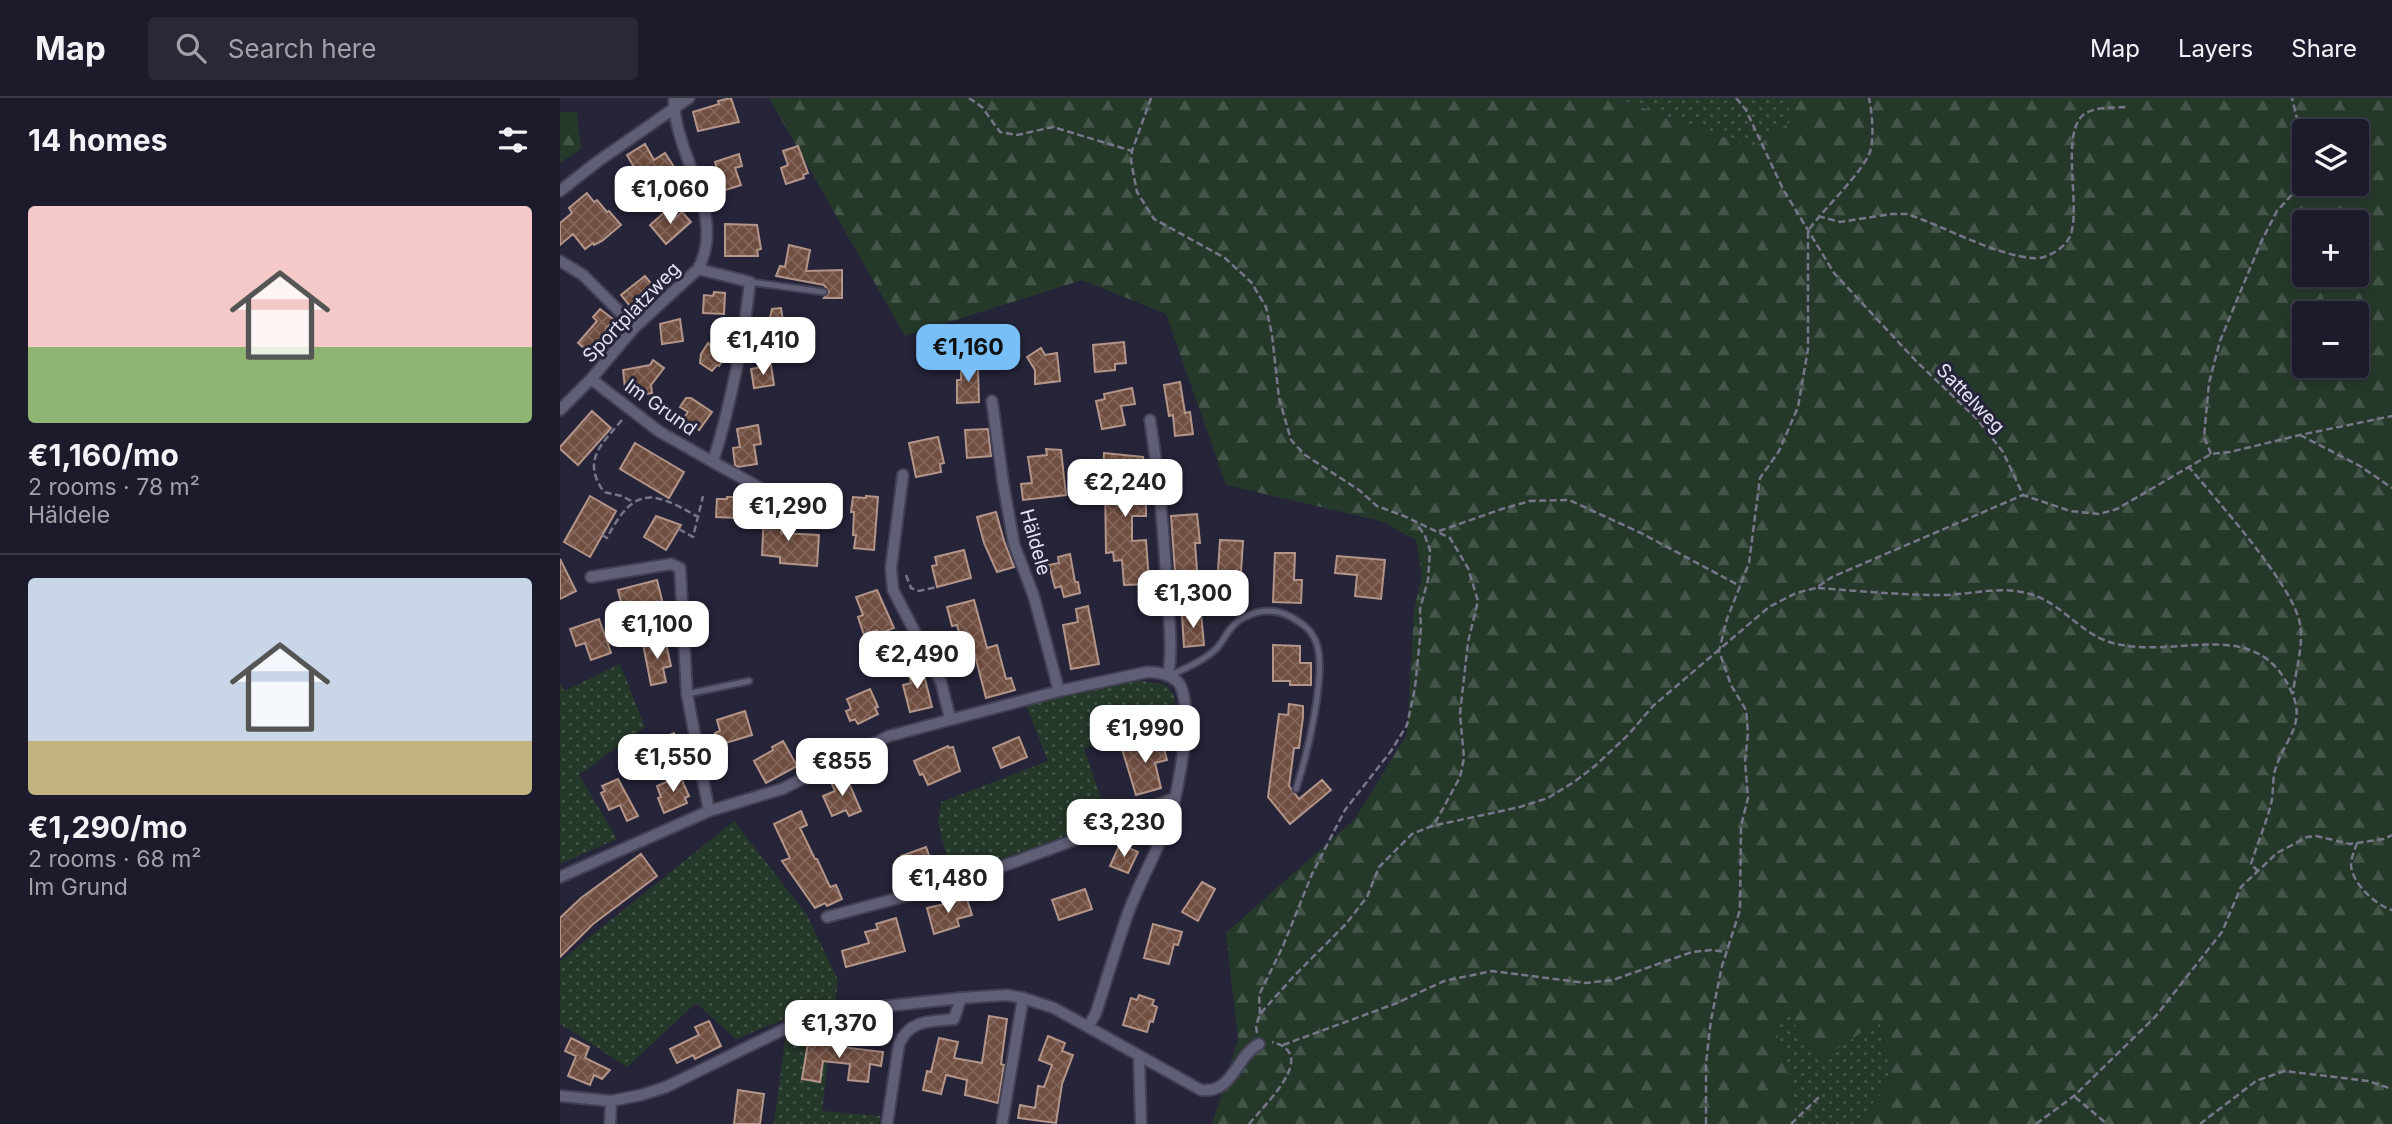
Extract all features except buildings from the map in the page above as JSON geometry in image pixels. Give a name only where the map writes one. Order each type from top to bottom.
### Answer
[{"type":"street","points":[[560,191],[674,103],[690,98]]},
{"type":"street","name":"Sportplatzweg","points":[[560,410],[635,327],[698,269],[705,257],[705,214],[684,152],[674,103]]},
{"type":"street","points":[[560,261],[583,275],[635,327]]},
{"type":"street","points":[[698,269],[750,282]]},
{"type":"street","name":"Im Grund","points":[[713,463],[731,403],[750,282]]},
{"type":"street","name":"Im Grund","points":[[590,379],[660,432],[824,523]]},
{"type":"street","name":"Häldele","points":[[992,401],[1014,544],[1034,597],[1059,691]]},
{"type":"street","points":[[1150,420],[1158,470],[1167,583],[1172,658],[1168,676]]},
{"type":"street","points":[[903,475],[891,568],[893,590],[941,682],[950,718]]},
{"type":"street","points":[[591,578],[671,564],[680,568],[688,694],[709,811]]},
{"type":"street","points":[[560,877],[709,811],[782,789],[889,736],[950,718],[1147,672],[1168,676],[1178,682],[1186,708],[1181,768],[1170,816],[1128,915],[1096,1013],[1088,1027]]},
{"type":"street","points":[[827,917],[959,881],[1072,841],[1174,798]]},
{"type":"street","points":[[560,1096],[611,1101],[641,1096],[666,1087],[805,1019],[823,1013],[961,998],[1007,995],[1054,1008],[1200,1090],[1217,1089],[1230,1079],[1252,1048],[1259,1044]]},
{"type":"street","points":[[887,1124],[904,1032],[920,1023],[954,1018],[961,998]]},
{"type":"street","points":[[1002,1124],[1023,998]]},
{"type":"street","points":[[1139,1057],[1141,1124]]},
{"type":"street","points":[[610,1124],[611,1101]]},
{"type":"lane","points":[[750,282],[824,292]]},
{"type":"lane","points":[[1168,676],[1193,664],[1216,648],[1229,628],[1244,617],[1278,610],[1306,625],[1317,643],[1321,661],[1308,753],[1296,789]]},
{"type":"lane","points":[[688,694],[749,681]]},
{"type":"path","points":[[969,98],[982,107],[1000,132],[1017,135],[1053,127],[1132,151]]},
{"type":"path","points":[[1151,98],[1132,151],[1131,161],[1137,192],[1154,219],[1225,258],[1251,282],[1266,307],[1279,398],[1291,439],[1305,456],[1359,490],[1377,506],[1450,538],[1468,568],[1478,601],[1468,642],[1460,714],[1464,758],[1460,778],[1432,827]]},
{"type":"path","name":"Sattelweg","points":[[1736,98],[1746,110],[1783,189],[1834,273],[1916,362],[1977,419],[2003,452],[2023,495]]},
{"type":"path","points":[[1706,1124],[1707,1052],[1711,1020],[1726,953],[1740,910],[1741,826],[1748,798],[1745,761],[1748,733],[1746,710],[1731,685],[1719,650],[1727,619],[1749,563],[1760,478],[1779,451],[1798,407],[1808,348],[1808,231],[1818,216],[1850,182],[1871,151],[1872,115],[1869,98]]},
{"type":"path","points":[[2211,454],[2204,437],[2208,383],[2220,341],[2261,242],[2277,211],[2298,188],[2305,164],[2292,98]]},
{"type":"path","points":[[1818,216],[1840,222],[1907,214],[2001,251],[2034,259],[2048,256],[2062,248],[2071,234],[2076,126],[2082,115],[2095,110],[2127,107]]},
{"type":"path","points":[[631,410],[595,449],[593,463],[594,474],[604,492],[634,502]]},
{"type":"path","points":[[1816,588],[1832,577],[2023,495],[2070,510],[2099,514],[2117,509],[2211,454],[2231,452],[2392,416]]},
{"type":"path","points":[[2300,435],[2360,466],[2392,488]]},
{"type":"path","points":[[2188,466],[2248,540],[2292,601],[2300,624],[2293,694],[2296,727],[2275,768],[2271,803],[2251,864],[2257,870]]},
{"type":"path","points":[[679,528],[693,537],[703,496]]},
{"type":"path","points":[[602,535],[607,538],[615,523],[634,502],[645,498],[662,498],[698,517]]},
{"type":"path","points":[[1438,531],[1521,504],[1569,500],[1740,586]]},
{"type":"path","points":[[1261,1014],[1259,995],[1328,842],[1345,810],[1391,751],[1407,725],[1419,652],[1420,609],[1428,580],[1430,550],[1425,536],[1415,522]]},
{"type":"path","points":[[906,575],[911,588],[918,591],[937,587]]},
{"type":"path","points":[[1249,1124],[1290,1072],[1293,1060],[1290,1051],[1283,1045],[1273,1042],[1259,1044],[1256,1026],[1261,1014],[1345,925],[1367,897],[1379,867],[1412,834],[1548,798],[1595,766],[1628,735],[1653,706],[1769,607],[1796,593],[1816,588],[1943,595],[2012,589],[2034,594],[2060,609],[2081,628],[2117,644],[2152,647],[2211,643],[2235,645],[2259,652],[2281,673],[2293,694]]},
{"type":"path","points":[[2036,1124],[2043,1116],[2074,1096],[2155,1017],[2222,932],[2241,887],[2277,853],[2307,837],[2316,836],[2350,844],[2384,839],[2392,835]]},
{"type":"path","points":[[2357,843],[2351,861],[2354,878],[2368,894],[2392,910]]},
{"type":"path","points":[[1283,1045],[1397,1003],[1444,981],[1492,971],[1586,983],[1612,980],[1692,952],[1711,950],[1726,953]]},
{"type":"path","points":[[2200,1124],[2256,1082],[2284,1070],[2368,1081],[2392,1088]]},
{"type":"path","points":[[2074,1096],[2107,1124]]},
{"type":"path","points":[[1791,1124],[1819,1097]]},
{"type":"green space","points":[[769,98],[1616,98],[1754,148],[1793,120],[1785,98],[2392,98],[2392,1124],[1856,1124],[1892,1080],[1879,1021],[1818,1061],[1785,1009],[1776,1031],[1791,1080],[1797,1124],[1212,1124],[1238,1039],[1226,933],[1355,819],[1407,734],[1414,610],[1422,575],[1416,540],[1381,521],[1226,485],[1166,314],[1082,280],[905,336]]},
{"type":"green space","points":[[1616,98],[1785,98],[1794,120],[1754,148]]},
{"type":"green space","points":[[560,112],[577,112],[581,149],[560,163]]},
{"type":"green space","points":[[620,664],[645,727],[579,775],[617,839],[560,864],[560,683],[564,691]]},
{"type":"green space","points":[[1132,679],[1166,685],[1174,696],[1179,720],[1084,748],[1108,820],[952,878],[938,822],[941,802],[1048,761],[1026,705]]},
{"type":"green space","points":[[734,821],[807,915],[838,980],[822,1111],[880,1116],[879,1124],[774,1124],[788,1018],[736,1039],[696,1003],[627,1067],[560,1024],[560,961]]},
{"type":"green space","points":[[1785,1008],[1879,1020],[1892,1080],[1856,1124],[1797,1124],[1791,1080],[1776,1031]]}]
